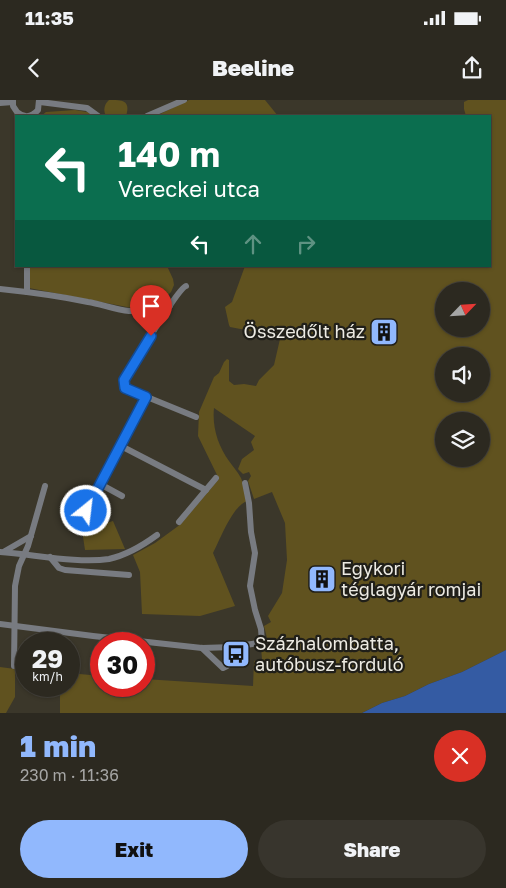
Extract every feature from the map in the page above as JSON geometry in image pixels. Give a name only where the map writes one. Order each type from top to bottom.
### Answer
[{"type":"street","points":[[149,115],[184,100]]},
{"type":"street","points":[[0,104],[13,101],[15,110],[22,115]]},
{"type":"street","points":[[32,115],[35,113],[39,101],[87,108],[97,115]]},
{"type":"street","points":[[27,267],[27,292]]},
{"type":"street","points":[[186,286],[180,289],[124,380],[125,388],[196,417]]},
{"type":"street","points":[[0,289],[88,302],[129,311],[138,310],[160,302],[170,306]]},
{"type":"street","points":[[86,511],[122,446],[146,397]]},
{"type":"street","points":[[122,446],[206,490]]},
{"type":"street","points":[[179,522],[216,478]]},
{"type":"street","points":[[0,624],[202,648],[233,647],[263,642],[250,586],[255,553],[245,483]]},
{"type":"street","points":[[100,484],[122,496]]},
{"type":"street","points":[[14,666],[16,586],[19,566],[25,555],[45,486]]},
{"type":"street","points":[[2,552],[93,560],[108,559],[137,549],[157,535]]},
{"type":"street","points":[[2,552],[31,536]]},
{"type":"street","points":[[50,557],[59,568],[65,570],[129,575]]},
{"type":"street","points":[[202,648],[222,668],[227,666],[233,647]]},
{"type":"shaded area","points":[[109,100],[124,102],[127,107],[126,115],[106,115],[104,112],[106,103]]},
{"type":"shaded area","points":[[189,100],[265,100],[277,115],[158,115]]},
{"type":"shaded area","points":[[468,100],[506,100],[506,650],[462,672],[429,684],[405,696],[382,703],[362,713],[60,713],[60,697],[80,697],[80,674],[90,675],[90,697],[155,697],[155,680],[253,686],[254,661],[262,659],[261,648],[269,646],[264,626],[271,622],[268,616],[282,593],[287,560],[285,523],[272,492],[254,499],[248,481],[251,476],[249,472],[243,474],[238,469],[242,459],[254,450],[251,442],[255,436],[214,408],[215,429],[219,443],[241,478],[248,501],[242,504],[232,515],[213,553],[235,606],[200,616],[142,614],[140,572],[133,555],[155,543],[181,524],[219,479],[198,436],[199,412],[214,377],[219,373],[224,362],[227,359],[229,360],[229,381],[234,385],[256,386],[259,380],[274,365],[280,339],[283,337],[230,327],[225,307],[232,302],[245,267],[491,267],[491,115],[466,115],[464,102]]},
{"type":"shaded area","points":[[75,110],[93,113],[94,115],[42,115],[46,112]]},
{"type":"shaded area","points":[[30,267],[167,267],[174,285],[171,292],[165,298],[132,308],[29,288]]},
{"type":"shaded area","points":[[113,521],[125,549],[85,550],[82,530]]},
{"type":"shaded area","points":[[0,667],[15,669],[15,697],[6,713],[0,713]]},
{"type":"water","points":[[506,650],[506,713],[362,713],[382,703],[405,696],[429,684],[462,672]]},
{"type":"place","name":"Összedőlt ház","points":[[384,332]]},
{"type":"place","name":"Egykori téglagyár romjai","points":[[322,579]]},
{"type":"place","name":"Százhalombatta, autóbusz-forduló","points":[[236,654]]},
{"type":"route","points":[[86,511],[122,446],[146,397],[125,388],[124,380],[151,336]]}]
